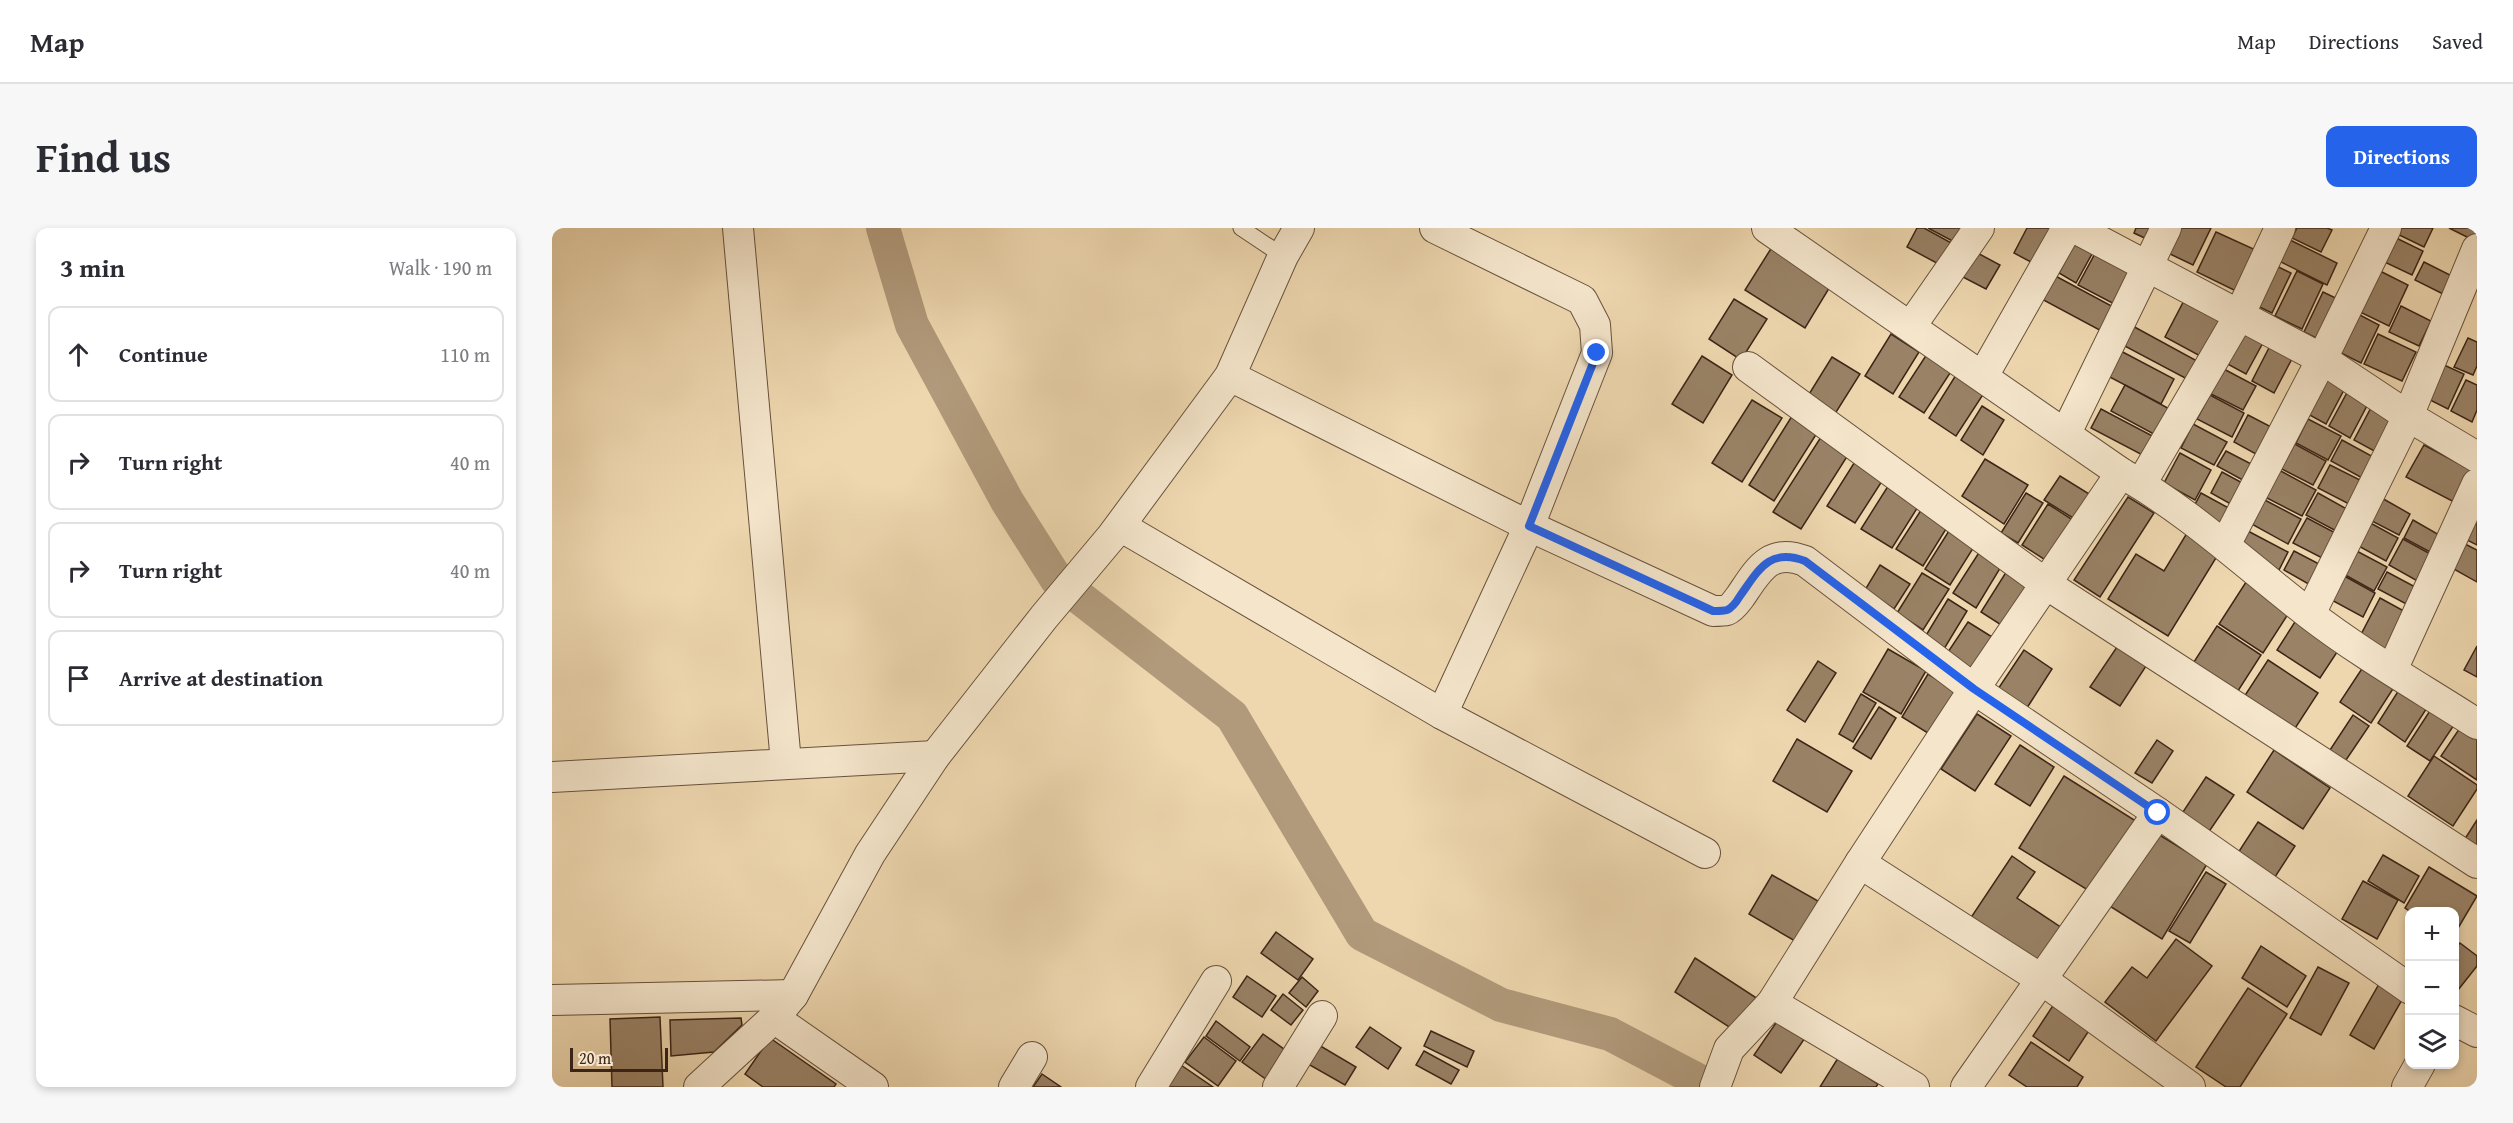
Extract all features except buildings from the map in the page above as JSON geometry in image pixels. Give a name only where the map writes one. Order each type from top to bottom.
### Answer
[{"type":"street","points":[[738,228],[786,763]]},
{"type":"street","points":[[699,1087],[774,1018],[793,995],[870,854],[935,756],[1044,617],[1116,531],[1230,376],[1283,256],[1299,228]]},
{"type":"street","points":[[1435,228],[1582,300],[1595,325],[1597,353],[1529,526],[1442,714]]},
{"type":"street","points":[[1767,228],[2131,478],[2225,545],[2310,614],[2477,724]]},
{"type":"street","points":[[1911,326],[1979,228]]},
{"type":"street","points":[[1983,376],[2067,228]]},
{"type":"street","points":[[2075,228],[2322,359],[2408,416],[2477,457]]},
{"type":"street","points":[[2066,433],[2166,228]]},
{"type":"street","points":[[1715,1087],[1729,1049],[1772,1003],[1974,689],[2046,584],[2131,478],[2240,316],[2280,228]]},
{"type":"street","points":[[2225,545],[2322,359],[2386,228]]},
{"type":"street","points":[[2310,614],[2408,416],[2477,249]]},
{"type":"street","points":[[1748,367],[2046,584],[2477,863]]},
{"type":"street","points":[[1230,376],[1529,526],[1713,611],[1728,610],[1735,604],[1762,565],[1778,557],[1794,557],[1805,561],[1974,689],[2158,813],[2405,986]]},
{"type":"street","points":[[2392,670],[2477,484]]},
{"type":"street","points":[[1116,531],[1442,714],[1706,853]]},
{"type":"street","points":[[552,777],[935,756]]},
{"type":"street","points":[[1966,1087],[2158,813]]},
{"type":"street","points":[[1860,863],[2041,979],[2190,1087]]},
{"type":"street","points":[[1151,1087],[1216,981]]},
{"type":"street","points":[[552,1000],[793,995]]},
{"type":"street","points":[[1772,1003],[1914,1087]]},
{"type":"street","points":[[1278,1087],[1322,1016]]},
{"type":"street","points":[[774,1018],[873,1087]]},
{"type":"street","points":[[2459,1023],[2477,1032]]},
{"type":"street","points":[[1014,1087],[1032,1057]]},
{"type":"street","points":[[2407,1087],[2418,1069]]},
{"type":"lane","points":[[1241,228],[1283,256]]},
{"type":"waterway","points":[[883,228],[912,325],[1007,501],[1057,580],[1232,716],[1362,934],[1501,1005],[1610,1034],[1711,1087]]},
{"type":"route","points":[[1597,353],[1529,526],[1713,611],[1728,610],[1735,604],[1762,565],[1778,557],[1794,557],[1805,561],[1974,689],[2158,813]]}]
